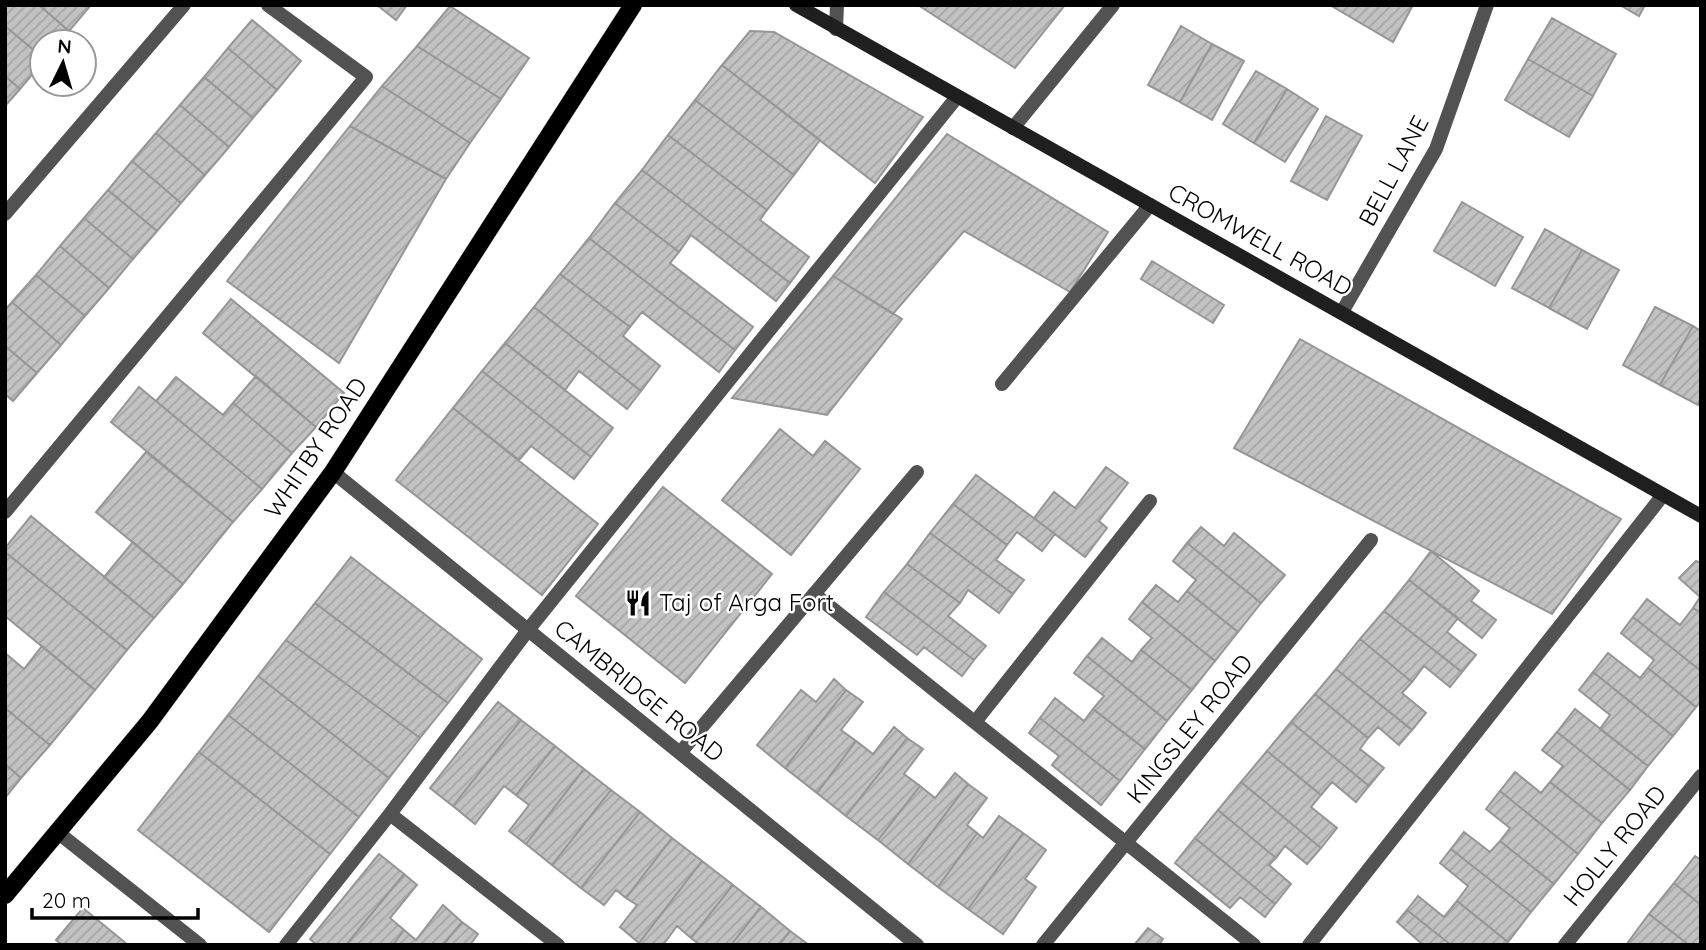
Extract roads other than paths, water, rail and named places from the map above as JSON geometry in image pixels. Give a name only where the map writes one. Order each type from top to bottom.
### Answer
[{"type":"main road","name":"WHITBY ROAD","points":[[5,895],[55,831],[150,721],[333,472],[629,7]]},
{"type":"street","points":[[5,214],[184,5]]},
{"type":"street","points":[[5,512],[366,77],[268,5]]},
{"type":"street","name":"CROMWELL ROAD","points":[[796,5],[1701,516]]},
{"type":"street","points":[[836,29],[837,5]]},
{"type":"street","points":[[1013,128],[1113,5]]},
{"type":"street","name":"BELL LANE","points":[[1342,312],[1436,149],[1487,5]]},
{"type":"street","points":[[286,945],[390,814],[528,631],[957,97]]},
{"type":"street","points":[[1002,384],[1150,205]]},
{"type":"street","name":"CAMBRIDGE ROAD","points":[[333,472],[916,945]]},
{"type":"street","points":[[680,753],[917,472]]},
{"type":"street","points":[[1309,945],[1663,495]]},
{"type":"street","points":[[975,722],[1150,501]]},
{"type":"street","name":"KINGSLEY ROAD","points":[[1043,945],[1126,846],[1371,540]]},
{"type":"street","points":[[814,594],[1126,846],[1254,945]]},
{"type":"street","name":"HOLLY ROAD","points":[[1565,945],[1701,776]]},
{"type":"street","points":[[390,814],[558,945]]},
{"type":"street","points":[[55,831],[200,945]]},
{"type":"place","name":"Taj of Arga Fort","points":[[638,603]]}]
